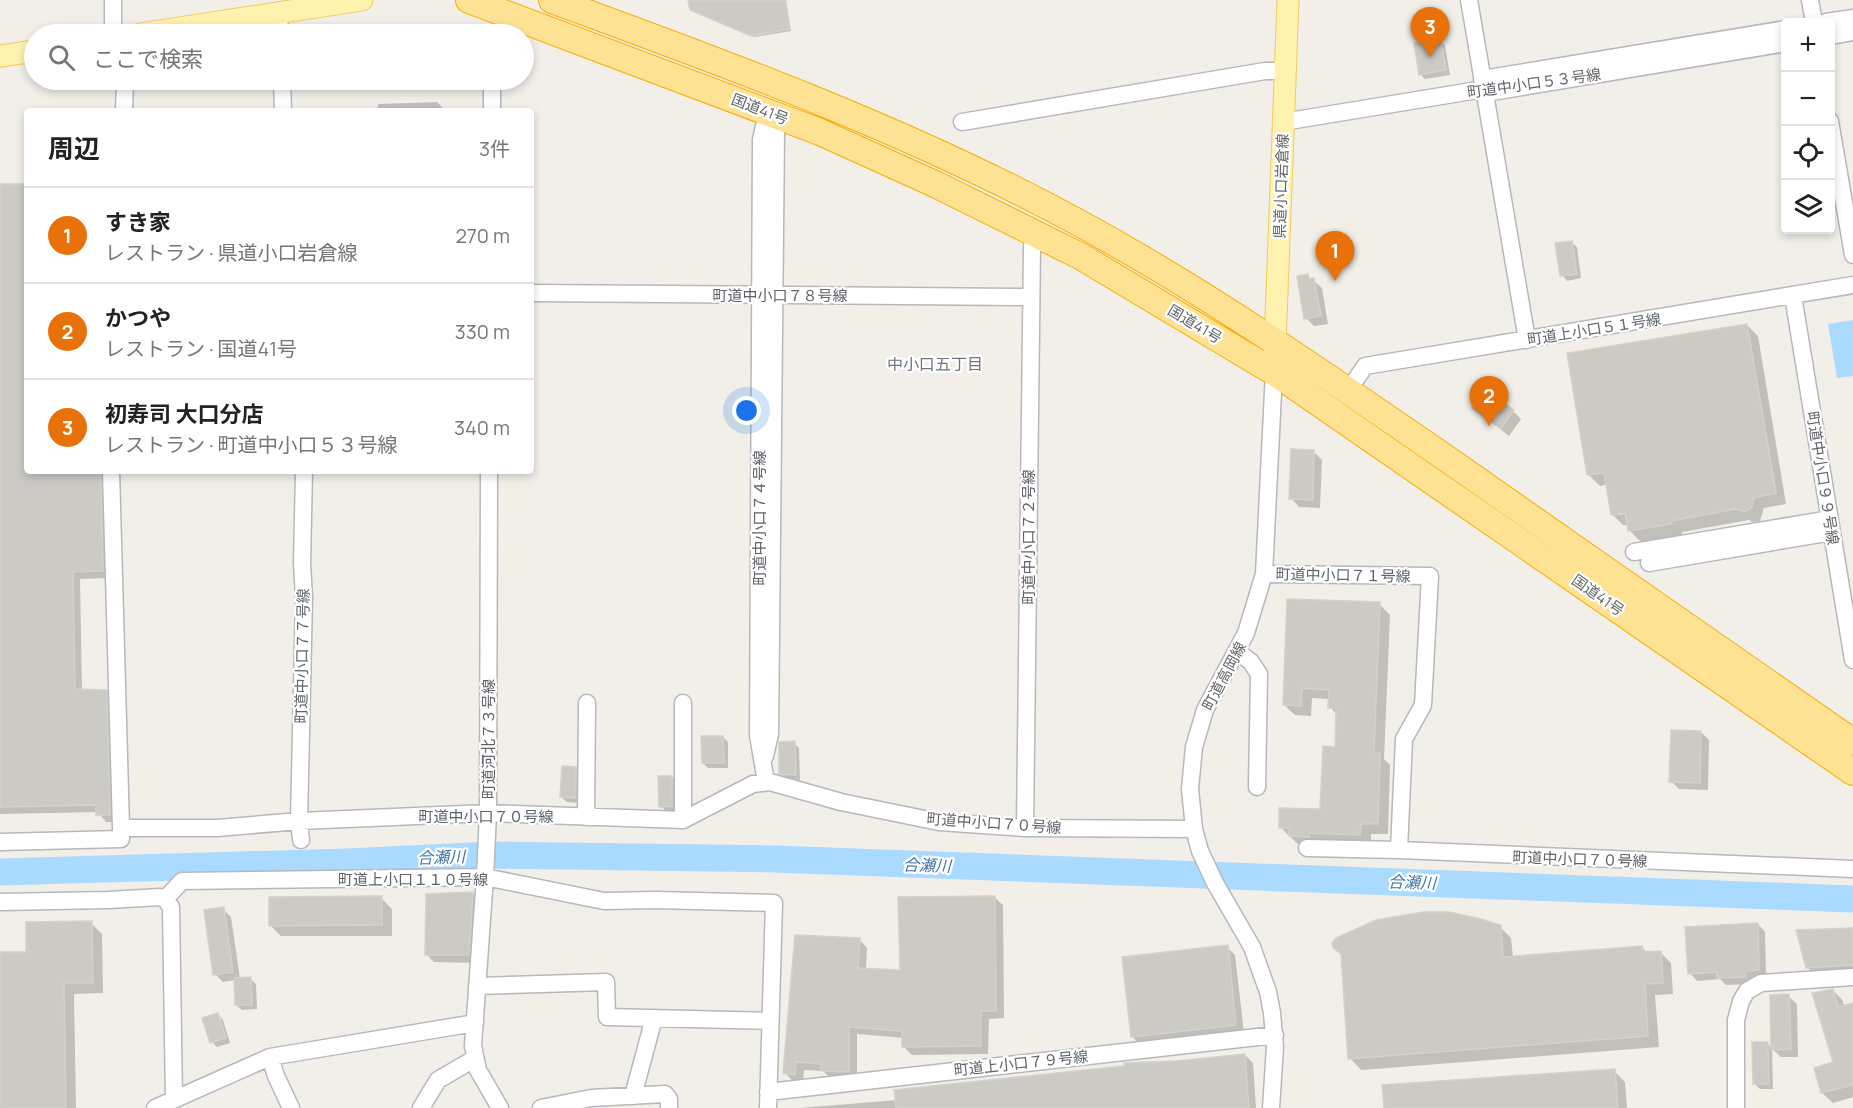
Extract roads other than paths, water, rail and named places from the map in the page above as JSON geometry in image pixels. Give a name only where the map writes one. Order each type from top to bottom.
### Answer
[{"type":"highway","name":"国道41号","points":[[469,0],[533,24]]},
{"type":"highway","name":"国道41号","points":[[552,0],[785,88],[895,134],[998,181],[1132,252],[1228,311],[1348,391],[1853,742]]},
{"type":"highway","name":"国道41号","points":[[534,24],[820,132],[908,171],[1082,257],[1274,372],[1853,772]]},
{"type":"main road","points":[[207,24],[362,0]]},
{"type":"main road","name":"県道小口岩倉線","points":[[1274,372],[1288,0]]},
{"type":"main road","points":[[0,56],[24,52]]},
{"type":"street","points":[[113,0],[113,24]]},
{"type":"street","points":[[1469,0],[1527,340]]},
{"type":"street","points":[[1810,0],[1813,18]]},
{"type":"street","points":[[279,13],[280,24]]},
{"type":"street","points":[[1835,21],[1853,18]]},
{"type":"street","points":[[1483,84],[1781,30]]},
{"type":"street","points":[[1835,35],[1853,32]]},
{"type":"street","name":"町道中小口５３号線","points":[[1283,122],[1483,84],[1492,92],[1781,44]]},
{"type":"street","points":[[962,122],[1265,70],[1285,71]]},
{"type":"street","points":[[124,108],[125,90]]},
{"type":"street","points":[[283,90],[284,108]]},
{"type":"street","points":[[492,90],[492,108]]},
{"type":"street","points":[[1831,126],[1853,255]]},
{"type":"street","name":"町道中小口７４号線","points":[[765,773],[770,734],[767,295],[770,128]]},
{"type":"street","name":"町道中小口７２号線","points":[[1025,828],[1032,246]]},
{"type":"street","name":"町道上小口５１号線","points":[[1348,391],[1365,366],[1853,285]]},
{"type":"street","name":"町道中小口７８号線","points":[[534,293],[1030,297]]},
{"type":"street","name":"町道中小口９９号線","points":[[1792,296],[1853,660]]},
{"type":"street","name":"町道高岡線","points":[[1271,1108],[1275,1068],[1275,1035],[1270,1002],[1259,963],[1243,930],[1218,890],[1200,851],[1194,829],[1190,789],[1194,747],[1205,710],[1237,651],[1254,612],[1264,574],[1274,372]]},
{"type":"street","points":[[0,842],[121,840],[111,474]]},
{"type":"street","name":"町道中小口７７号線","points":[[301,840],[299,821],[304,598],[302,563],[304,474]]},
{"type":"street","name":"町道河北７３号線","points":[[489,474],[488,813],[474,1059],[500,1108]]},
{"type":"street","points":[[1634,552],[1831,525]]},
{"type":"street","points":[[1649,563],[1831,525]]},
{"type":"street","name":"町道中小口７１号線","points":[[1264,574],[1430,576],[1423,705],[1404,739],[1399,850]]},
{"type":"street","points":[[1237,651],[1251,663],[1259,674],[1257,787]]},
{"type":"street","points":[[586,817],[587,703]]},
{"type":"street","points":[[683,703],[683,820]]},
{"type":"street","name":"町道中小口７０号線","points":[[121,828],[217,828],[299,821],[488,813],[683,820],[753,784],[765,773],[841,802],[939,822],[1025,828],[1194,829]]},
{"type":"street","name":"町道中小口７０号線","points":[[1307,848],[1853,869]]},
{"type":"street","name":"町道上小口１１０号線","points":[[165,898],[182,881],[486,874],[604,901],[774,903],[770,1021]]},
{"type":"street","points":[[0,902],[165,898],[171,907],[174,1100]]},
{"type":"street","points":[[1736,1108],[1736,1020],[1741,1001],[1747,991],[1761,983],[1853,977]]},
{"type":"street","points":[[477,986],[606,982],[607,1017],[770,1021],[768,1100]]},
{"type":"street","points":[[633,1096],[654,1018]]},
{"type":"street","points":[[155,1108],[270,1058],[475,1023]]},
{"type":"street","name":"町道上小口７９号線","points":[[768,1100],[1275,1035]]},
{"type":"street","points":[[270,1058],[291,1108]]},
{"type":"street","points":[[421,1108],[438,1080],[474,1059]]},
{"type":"street","points":[[541,1108],[591,1098],[665,1094],[669,1099],[669,1108]]},
{"type":"water","points":[[1853,320],[1853,376],[1837,378],[1828,324]]},
{"type":"waterway","name":"合瀬川","points":[[0,872],[347,862],[492,855],[775,859],[1853,899]]},
{"type":"place","name":"初寿司 大口分店","points":[[1430,57]]},
{"type":"place","name":"すき家","points":[[1335,281]]},
{"type":"place","name":"かつや","points":[[1489,426]]},
{"type":"district","name":"中小口五丁目","points":[[935,364]]}]
